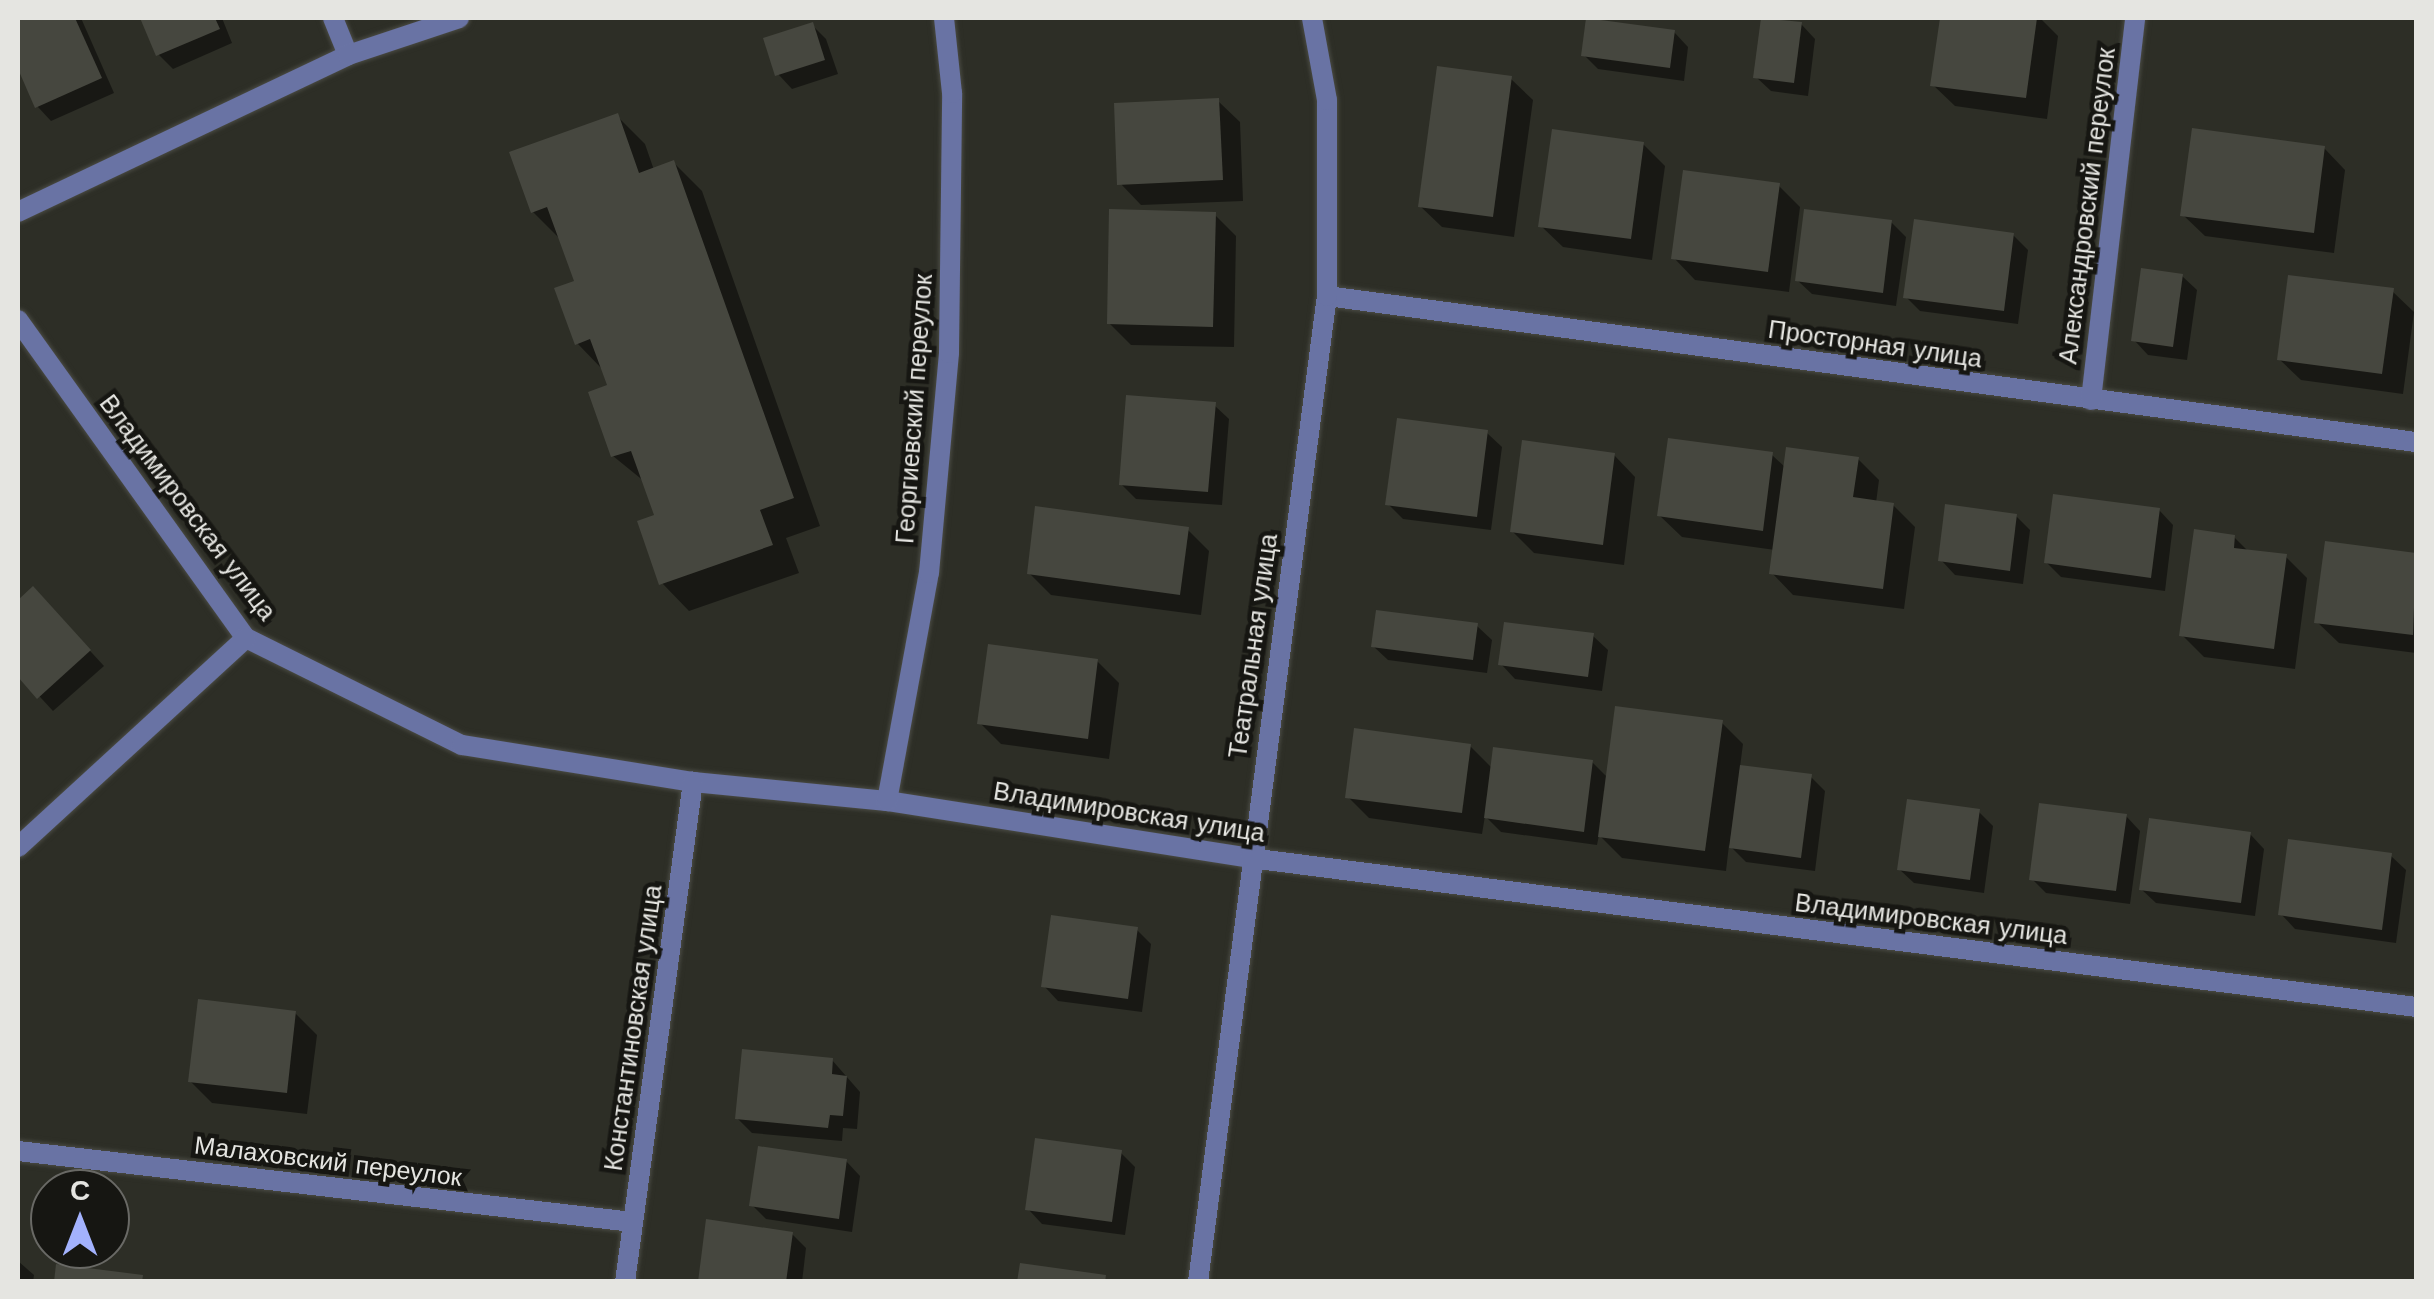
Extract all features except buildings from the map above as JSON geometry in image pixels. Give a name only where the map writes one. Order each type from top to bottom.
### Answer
[{"type":"street","points":[[333,18],[348,55]]},
{"type":"street","points":[[18,212],[348,55],[459,18]]},
{"type":"street","name":"Георгиевский переулок","points":[[887,800],[929,573],[949,352],[952,93],[944,18]]},
{"type":"street","name":"Театральная улица","points":[[1198,1282],[1250,858],[1328,296],[1327,100],[1312,18]]},
{"type":"street","name":"Александровский переулок","points":[[2091,400],[2135,18]]},
{"type":"street","name":"Просторная улица","points":[[1328,296],[2416,442]]},
{"type":"street","name":"Владимировская улица","points":[[18,320],[246,638],[462,745],[693,782],[887,800],[1250,858],[2416,1007]]},
{"type":"street","points":[[18,847],[246,638]]},
{"type":"street","name":"Константиновская улица","points":[[625,1282],[693,782]]},
{"type":"street","name":"Малаховский переулок","points":[[18,1151],[633,1222]]}]
